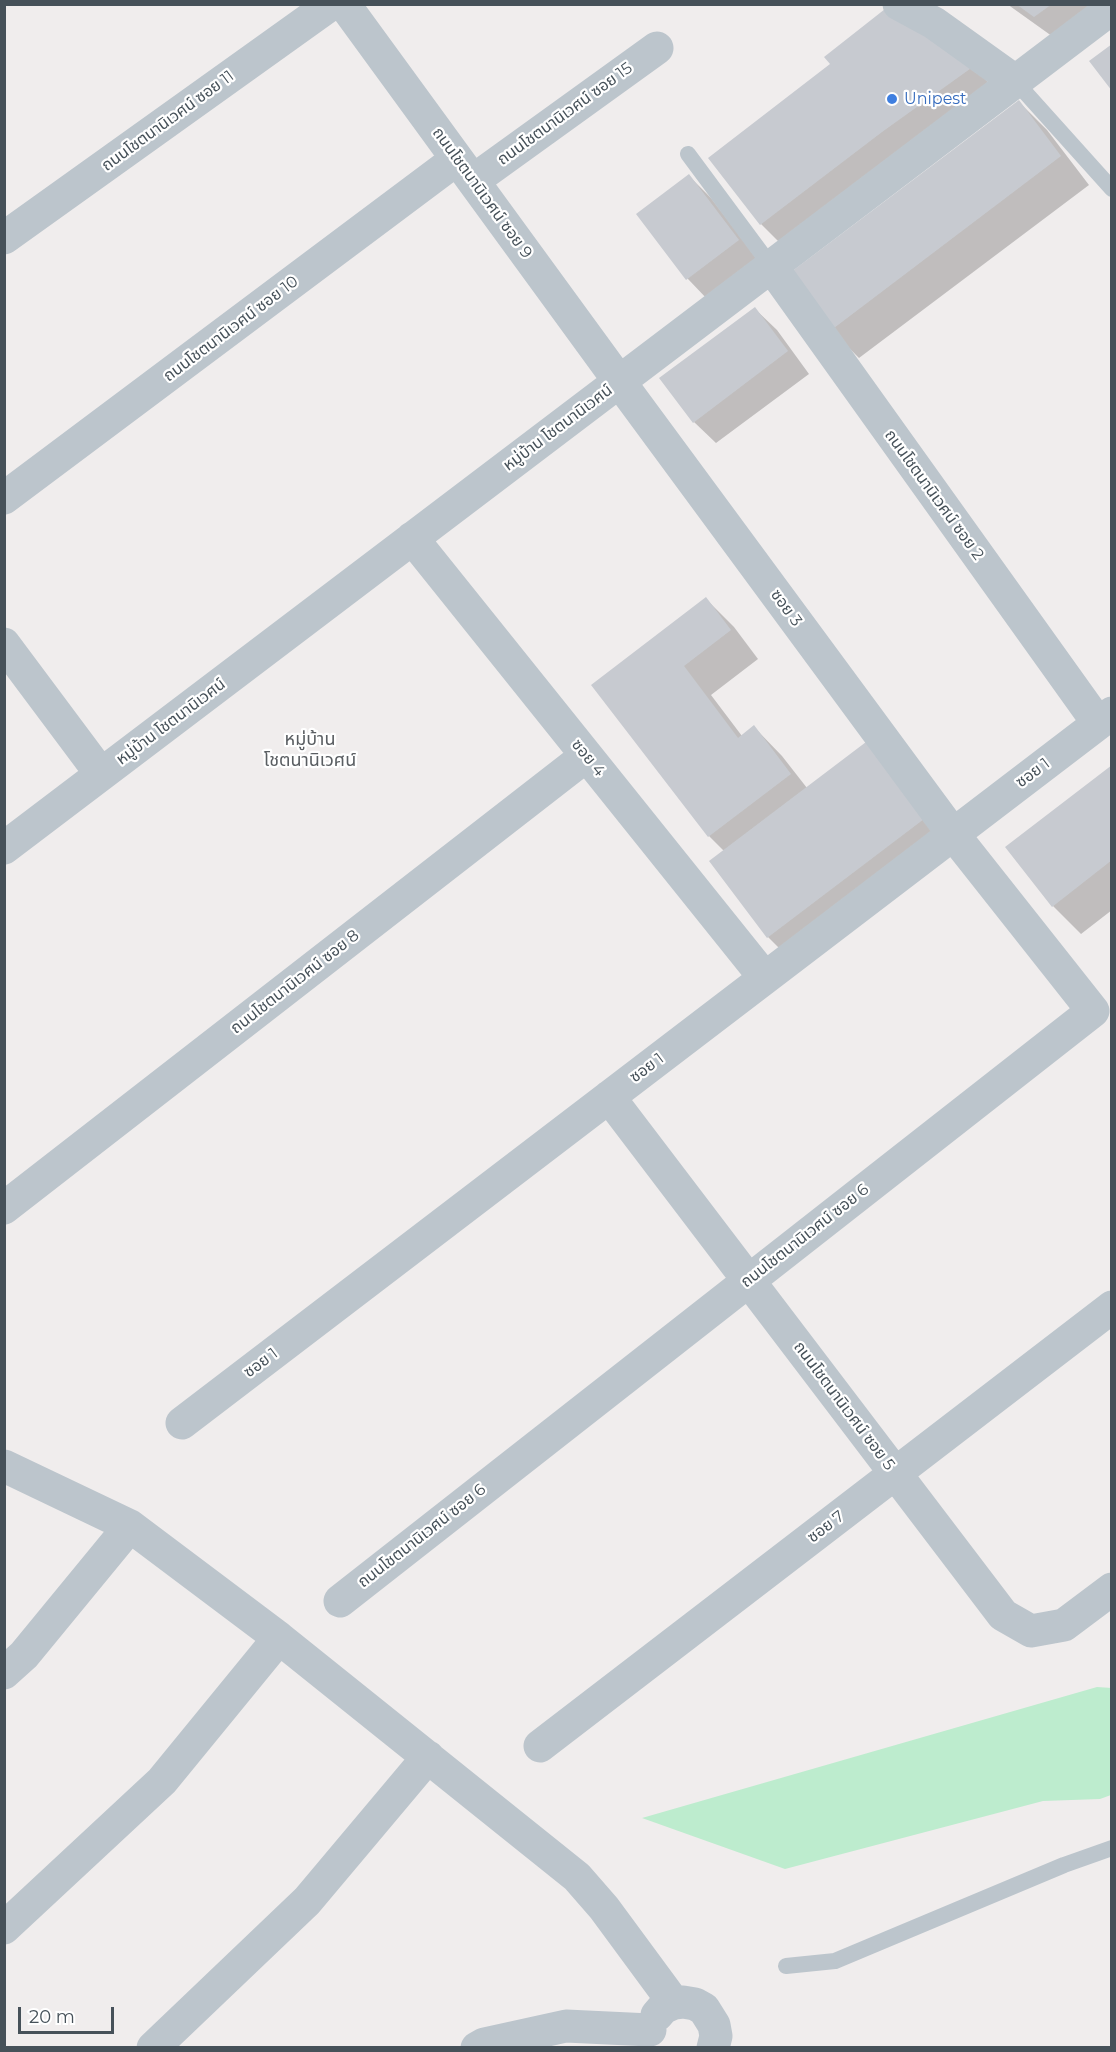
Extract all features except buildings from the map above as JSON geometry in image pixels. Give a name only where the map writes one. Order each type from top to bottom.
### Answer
[{"type":"street","name":"ถนนโชตนานิเวศน์ ซอย 11","points":[[4,238],[331,4]]},
{"type":"street","name":"ถนนโชตนานิเวศน์ ซอย 9","points":[[344,4],[619,381]]},
{"type":"street","points":[[899,4],[934,23],[1015,81]]},
{"type":"street","name":"หมู่บ้าน โชตนานิเวศน์","points":[[4,848],[1112,8]]},
{"type":"street","name":"ถนนโชตนานิเวศน์ ซอย 15","points":[[465,170],[657,48]]},
{"type":"street","name":"ถนนโชตนานิเวศน์ ซอย 10","points":[[4,498],[465,170]]},
{"type":"street","name":"ถนนโชตนานิเวศน์ ซอย 2","points":[[771,266],[1105,718]]},
{"type":"street","name":"ซอย 3","points":[[619,381],[953,834]]},
{"type":"street","name":"ซอย 4","points":[[412,538],[765,978]]},
{"type":"street","points":[[4,644],[101,774]]},
{"type":"street","name":"ซอย 1","points":[[183,1422],[1105,718]]},
{"type":"street","name":"ถนนโชตนานิเวศน์ ซอย 8","points":[[4,1208],[586,756]]},
{"type":"street","name":"ถนนโชตนานิเวศน์ ซอย 6","points":[[340,1600],[1093,1011],[953,834]]},
{"type":"street","name":"ถนนโชตนานิเวศน์ ซอย 5","points":[[609,1097],[1003,1615],[1031,1631],[1064,1625],[1112,1589]]},
{"type":"street","name":"ซอย 7","points":[[540,1746],[1112,1307]]},
{"type":"street","points":[[4,1466],[130,1526],[279,1638],[578,1877],[604,1908],[674,2003]]},
{"type":"street","points":[[4,1673],[24,1655],[130,1526]]},
{"type":"street","points":[[4,1928],[162,1781],[279,1638]]},
{"type":"street","points":[[153,2048],[307,1901],[428,1757]]},
{"type":"street","points":[[477,2048],[484,2044],[566,2026],[652,2039],[654,2019],[663,2008],[683,2002],[694,2004],[709,2014],[716,2036],[714,2047]]},
{"type":"lane","points":[[1015,81],[1112,189]]},
{"type":"lane","points":[[688,154],[771,266]]},
{"type":"lane","points":[[786,1966],[835,1961],[1064,1865],[1112,1848]]},
{"type":"green space","points":[[1097,1687],[1112,1688],[1111,1795],[1100,1799],[1043,1801],[785,1869],[642,1818]]},
{"type":"place","name":"Unipest","points":[[892,99]]},
{"type":"district","name":"หมู่บ้าน โชตนานิเวศน์","points":[[310,750]]}]
